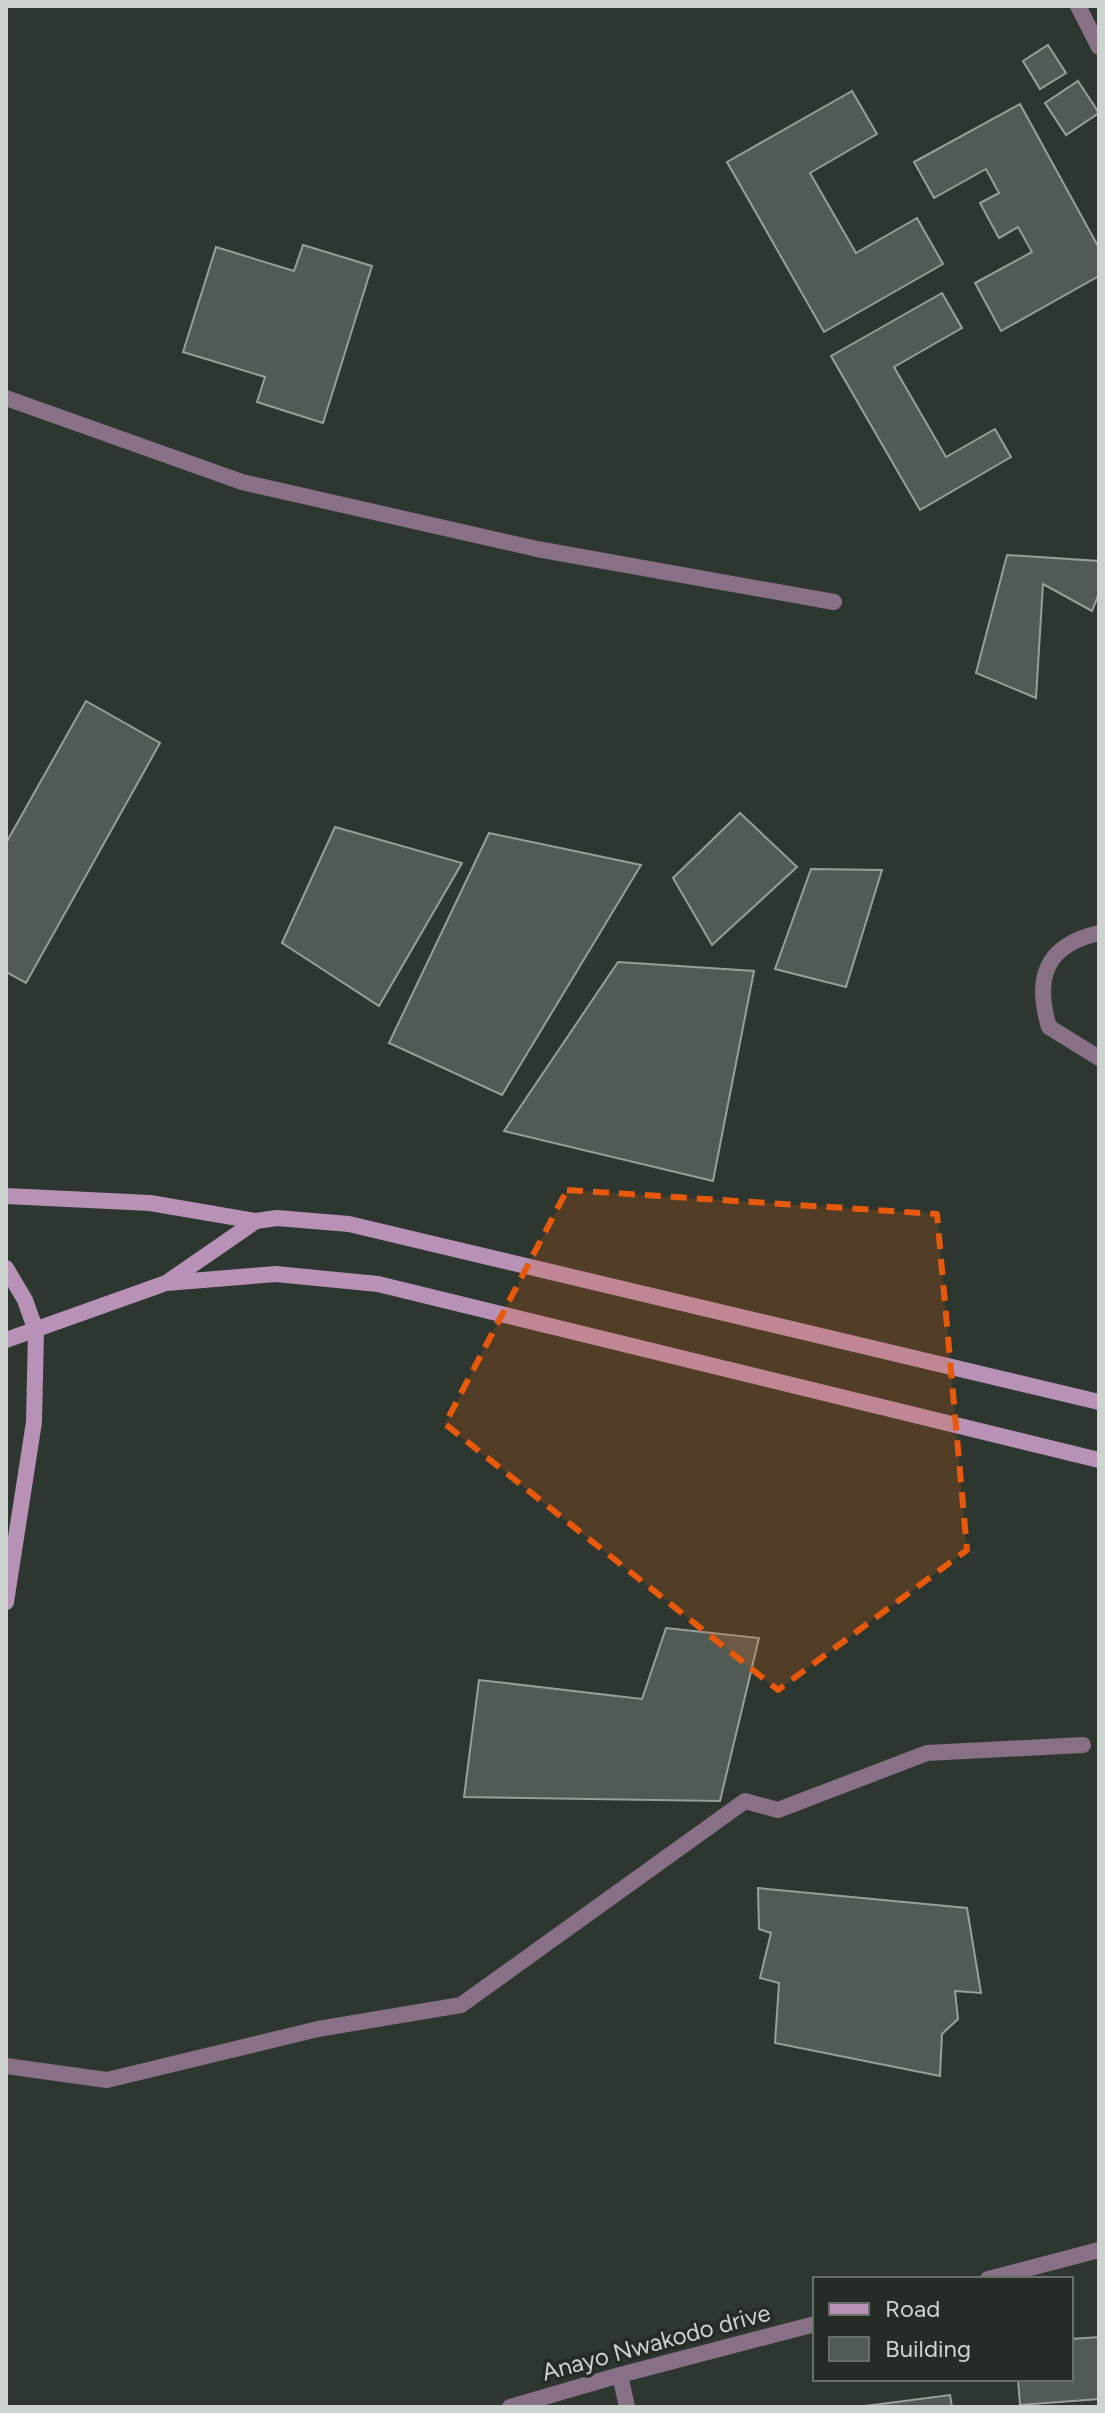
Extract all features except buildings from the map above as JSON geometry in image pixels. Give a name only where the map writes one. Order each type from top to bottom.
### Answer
[{"type":"street","points":[[1078,6],[1099,47]]},
{"type":"street","points":[[6,398],[242,482],[537,549],[834,602]]},
{"type":"street","points":[[1099,933],[1076,939],[1054,956],[1045,977],[1041,1001],[1049,1027],[1099,1058]]},
{"type":"street","points":[[6,1196],[150,1203],[256,1221],[277,1218],[349,1224],[1099,1402]]},
{"type":"street","points":[[6,1340],[166,1283],[256,1221]]},
{"type":"street","points":[[6,1268],[25,1300],[36,1331],[34,1422],[6,1602]]},
{"type":"street","points":[[166,1283],[276,1274],[378,1284],[1099,1460]]},
{"type":"street","points":[[6,2066],[107,2080],[318,2029],[461,2005],[745,1801],[778,1810],[927,1753],[1083,1745]]},
{"type":"street","points":[[996,2277],[1099,2250]]},
{"type":"street","name":"Anayo Nwakodo drive","points":[[510,2407],[813,2325]]},
{"type":"street","points":[[620,2375],[627,2407]]},
{"type":"highlighted area","points":[[567,1190],[937,1214],[967,1550],[778,1690],[445,1424]]}]
